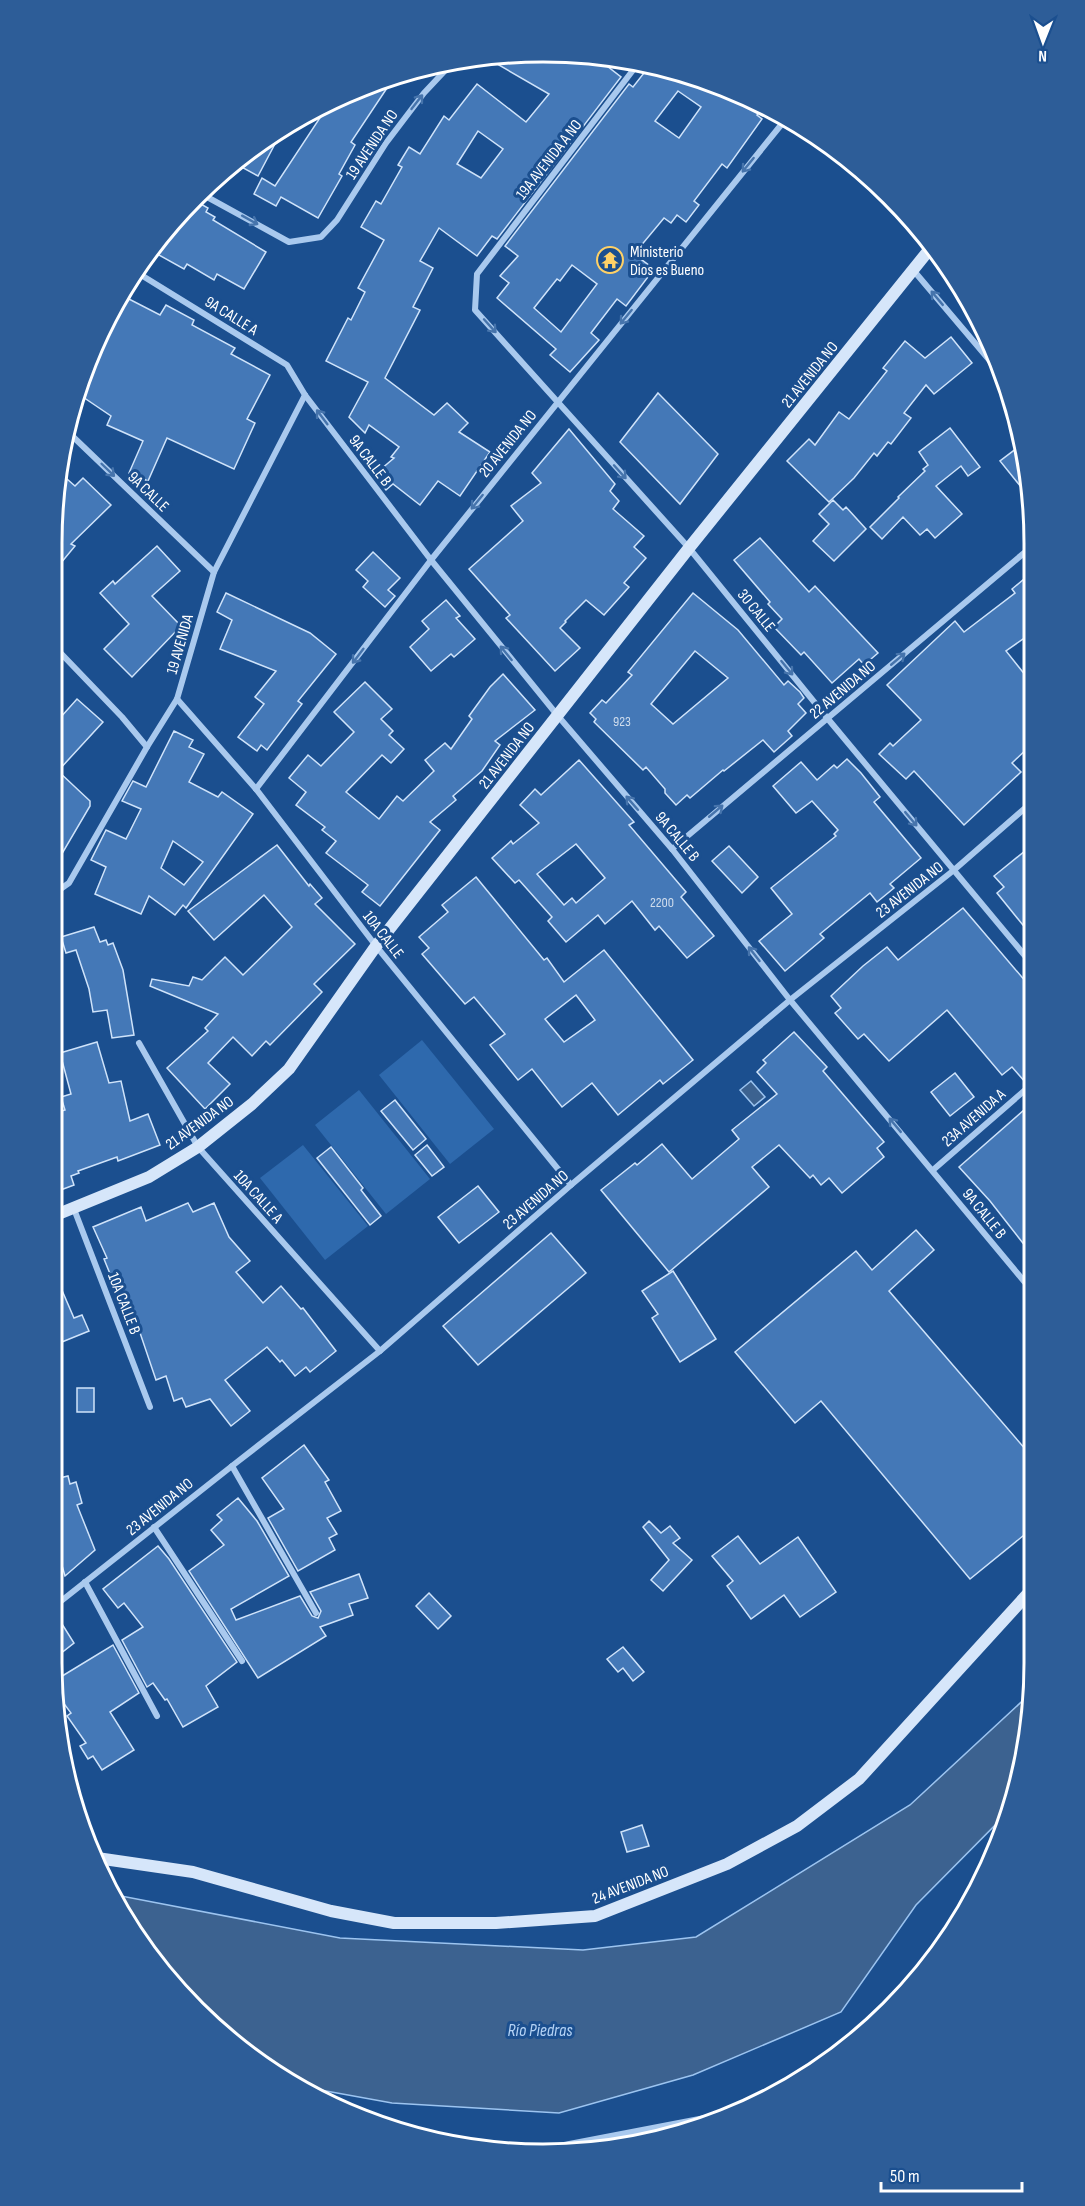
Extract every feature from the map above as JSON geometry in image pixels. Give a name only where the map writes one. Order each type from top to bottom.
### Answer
[{"type":"street","name":"19A AVENIDA A NO","points":[[477,274],[633,70]]},
{"type":"street","name":"19 AVENIDA NO","points":[[207,197],[289,242],[321,237],[337,220],[386,143],[424,93],[444,72]]},
{"type":"street","name":"20 AVENIDA NO","points":[[256,789],[431,560],[781,125]]},
{"type":"street","name":"21 AVENIDA NO","points":[[62,1213],[149,1177],[198,1147],[252,1104],[289,1069],[376,946],[689,548],[927,254]]},
{"type":"street","points":[[914,271],[986,356]]},
{"type":"street","name":"30 CALLE","points":[[477,274],[475,310],[689,548],[1024,953]]},
{"type":"street","name":"9A CALLE A","points":[[142,276],[287,365],[305,395]]},
{"type":"street","name":"9A CALLE B","points":[[305,395],[431,560],[558,716],[672,849],[790,1000],[1024,1281]]},
{"type":"street","name":"19 AVENIDA","points":[[62,888],[69,883],[177,699],[214,572],[305,395]]},
{"type":"street","name":"9A CALLE","points":[[74,437],[214,572]]},
{"type":"street","name":"22 AVENIDA NO","points":[[672,849],[1024,553]]},
{"type":"street","points":[[62,654],[122,717],[147,747]]},
{"type":"street","name":"10A CALLE","points":[[177,699],[256,789],[376,946],[571,1185]]},
{"type":"street","name":"23 AVENIDA NO","points":[[62,1601],[380,1351],[571,1185],[790,1000],[954,870],[1024,809]]},
{"type":"street","name":"10A CALLE A","points":[[139,1043],[198,1147],[380,1351]]},
{"type":"street","name":"23A AVENIDA A","points":[[933,1170],[1024,1091]]},
{"type":"street","name":"10A CALLE B","points":[[74,1209],[150,1407]]},
{"type":"street","points":[[232,1466],[316,1613]]},
{"type":"street","points":[[154,1527],[242,1661]]},
{"type":"street","points":[[85,1582],[156,1716]]},
{"type":"street","name":"24 AVENIDA NO","points":[[103,1859],[193,1872],[331,1911],[394,1923],[496,1923],[595,1916],[727,1864],[797,1826],[859,1779],[1024,1598]]},
{"type":"street","points":[[575,2143],[692,2120]]},
{"type":"shaded area","points":[[422,1040],[494,1129],[450,1164],[379,1075]]},
{"type":"shaded area","points":[[359,1090],[430,1179],[386,1214],[315,1125]]},
{"type":"shaded area","points":[[303,1145],[368,1226],[325,1260],[260,1178]]},
{"type":"water","points":[[751,1081],[765,1097],[754,1106],[740,1090]]},
{"type":"water","name":"Río Piedras","points":[[1021,1702],[1014,1757],[996,1825],[916,1905],[841,2012],[693,2075],[559,2113],[392,2103],[321,2090],[250,2045],[202,2004],[161,1956],[122,1896],[340,1938],[583,1950],[696,1937],[910,1805]]},
{"type":"building","points":[[542,62],[605,66],[621,77],[497,239],[492,236],[477,256],[439,228],[420,261],[433,268],[413,307],[420,310],[385,378],[434,415],[447,403],[468,423],[459,432],[490,452],[460,496],[438,481],[420,505],[393,484],[386,490],[374,475],[394,458],[391,457],[399,447],[369,425],[365,433],[349,417],[368,382],[326,361],[348,318],[351,320],[365,292],[358,288],[384,240],[361,227],[376,201],[381,204],[402,167],[398,165],[409,147],[420,154],[444,116],[449,120],[477,84],[526,122],[549,94],[498,64]],"holes":[[[478,131],[503,149],[481,178],[457,164]]]},
{"type":"building","points":[[644,73],[667,78],[727,98],[758,113],[757,115],[762,119],[727,168],[722,164],[694,201],[699,205],[686,222],[677,215],[671,223],[664,218],[634,254],[654,269],[626,306],[617,299],[591,333],[599,340],[570,372],[550,355],[556,349],[497,298],[509,283],[500,276],[518,256],[505,246],[629,84],[633,87]],"holes":[[[678,91],[701,107],[679,138],[655,121]],[[572,265],[597,284],[561,332],[534,308],[557,279],[560,281]]]},
{"type":"building","points":[[388,87],[351,142],[355,145],[339,174],[342,176],[318,218],[281,197],[276,206],[254,194],[262,178],[275,186],[321,116]]},
{"type":"building","points":[[276,143],[258,176],[242,167]]},
{"type":"building","points":[[200,204],[208,208],[206,212],[215,217],[213,220],[266,252],[244,289],[217,274],[214,280],[187,264],[184,269],[158,254]]},
{"type":"building","points":[[128,299],[160,315],[166,305],[194,320],[192,325],[235,348],[231,354],[270,375],[247,419],[255,423],[234,469],[167,438],[148,481],[129,473],[143,441],[107,425],[111,416],[84,398],[98,358]]},
{"type":"building","points":[[951,337],[972,363],[934,394],[926,385],[904,413],[911,418],[891,444],[888,442],[877,456],[874,453],[854,478],[829,502],[787,461],[809,439],[815,445],[839,412],[849,419],[887,371],[883,368],[905,341],[925,358]]},
{"type":"building","points":[[658,393],[718,454],[680,504],[620,442]]},
{"type":"building","points":[[950,428],[980,467],[968,476],[961,466],[936,486],[962,514],[935,538],[927,529],[920,535],[903,517],[882,539],[870,527],[925,471],[923,469],[928,465],[919,452]]},
{"type":"building","points":[[569,429],[615,484],[610,491],[619,501],[613,509],[644,536],[634,547],[646,558],[624,583],[629,587],[604,615],[586,600],[565,621],[560,628],[580,648],[555,671],[506,618],[510,615],[469,569],[523,521],[511,506],[541,483],[532,473]]},
{"type":"building","points":[[1014,450],[1019,485],[1000,461]]},
{"type":"building","points":[[83,478],[111,505],[71,544],[75,546],[62,562],[66,480],[75,486]]},
{"type":"building","points":[[833,500],[843,510],[846,507],[866,529],[834,561],[813,541],[829,524],[819,514]]},
{"type":"building","points":[[760,538],[809,592],[815,586],[878,653],[864,665],[859,659],[832,683],[804,652],[801,655],[774,627],[782,619],[734,560]]},
{"type":"building","points":[[157,546],[180,571],[152,596],[181,626],[132,677],[104,649],[129,624],[100,593],[113,581],[115,584]]},
{"type":"building","points":[[373,552],[400,578],[388,590],[395,596],[385,607],[363,587],[368,581],[356,570]]},
{"type":"building","points":[[1024,579],[1024,638],[1006,651],[1024,674],[1024,752],[1012,763],[1021,772],[964,825],[914,771],[906,779],[879,754],[890,743],[893,746],[921,720],[887,685],[955,621],[964,632],[1015,593],[1012,589]]},
{"type":"building","points":[[226,593],[310,633],[336,654],[298,701],[302,704],[267,750],[261,745],[257,751],[238,737],[264,704],[255,697],[276,671],[220,649],[232,620],[217,612]]},
{"type":"building","points":[[693,593],[738,630],[784,685],[788,681],[800,692],[804,698],[798,704],[806,713],[788,731],[792,736],[774,752],[763,740],[690,798],[687,795],[676,805],[646,767],[643,770],[594,722],[596,719],[590,713],[602,700],[606,703],[632,675],[628,672]],"holes":[[[695,651],[728,678],[673,724],[651,704]]]},
{"type":"building","points":[[446,600],[460,616],[456,618],[475,639],[454,657],[451,654],[431,671],[410,647],[429,629],[422,621]]},
{"type":"building","points":[[503,674],[535,710],[495,741],[500,745],[482,771],[453,796],[456,800],[430,822],[440,830],[380,906],[362,892],[368,885],[326,853],[336,841],[322,830],[325,827],[296,805],[306,792],[289,778],[308,755],[321,766],[354,732],[334,712],[365,682],[392,709],[381,719],[393,731],[389,735],[404,749],[391,763],[382,755],[346,792],[379,819],[397,796],[403,801],[434,771],[425,760],[445,743],[451,749],[472,719],[469,716],[490,687]]},
{"type":"building","points":[[77,699],[103,722],[62,767],[62,716]]},
{"type":"building","points":[[174,731],[193,740],[189,747],[204,754],[189,782],[218,797],[222,792],[253,814],[186,908],[183,905],[175,915],[149,896],[141,914],[95,894],[106,867],[91,860],[106,830],[126,839],[141,809],[122,801],[133,781],[146,787]],"holes":[[[173,841],[203,862],[184,885],[161,868]]]},
{"type":"building","points":[[847,759],[880,797],[874,802],[921,858],[890,884],[894,888],[877,902],[870,893],[820,934],[824,938],[785,971],[759,941],[792,914],[771,888],[836,836],[834,834],[838,830],[812,801],[796,813],[773,786],[801,762],[817,780],[834,765],[837,768]]},
{"type":"building","points":[[579,760],[634,822],[629,825],[686,892],[681,897],[714,936],[687,958],[659,926],[655,930],[632,901],[605,924],[598,915],[566,942],[548,921],[552,917],[519,880],[515,883],[492,858],[511,841],[513,844],[539,823],[520,805],[535,789],[541,795]],"holes":[[[576,844],[605,878],[576,903],[572,898],[564,905],[537,874]]]},
{"type":"building","points":[[62,775],[90,801],[90,806],[63,852]]},
{"type":"building","points":[[277,845],[309,886],[310,884],[322,898],[315,904],[355,944],[314,984],[322,992],[270,1045],[266,1041],[252,1056],[233,1037],[208,1063],[230,1084],[205,1109],[167,1068],[208,1031],[205,1028],[218,1014],[150,986],[152,979],[189,986],[193,977],[202,980],[225,957],[243,975],[292,927],[264,895],[214,940],[188,911]]},
{"type":"building","points":[[729,846],[758,877],[742,893],[712,861]]},
{"type":"building","points":[[1024,852],[1024,926],[997,893],[1004,887],[994,876]]},
{"type":"building","points":[[476,877],[544,960],[547,958],[564,982],[604,950],[693,1060],[663,1084],[660,1080],[618,1115],[592,1083],[562,1107],[532,1069],[518,1080],[490,1045],[505,1034],[474,997],[465,1004],[422,954],[429,948],[419,937],[448,912],[442,905]],"holes":[[[576,995],[595,1020],[564,1042],[545,1019]]]},
{"type":"building","points":[[963,908],[1024,980],[1024,1081],[1012,1067],[1002,1075],[947,1010],[889,1061],[864,1034],[858,1039],[835,1013],[841,1008],[831,996],[887,947],[898,960]]},
{"type":"building","points":[[94,927],[100,942],[106,940],[108,945],[113,943],[123,970],[134,1035],[112,1038],[107,1010],[93,1012],[89,989],[76,950],[66,953],[62,937]]},
{"type":"building","points":[[794,1032],[827,1067],[823,1071],[884,1142],[877,1148],[884,1157],[842,1193],[829,1178],[821,1185],[813,1175],[810,1178],[779,1145],[752,1167],[769,1187],[669,1272],[601,1190],[662,1144],[692,1179],[739,1139],[732,1130],[777,1094],[757,1072],[766,1063],[763,1060]]},
{"type":"building","points":[[97,1042],[109,1083],[121,1081],[130,1121],[148,1114],[160,1145],[118,1161],[117,1157],[78,1171],[79,1173],[71,1176],[74,1185],[62,1190],[62,1111],[65,1110],[62,1097],[71,1094],[62,1052]]},
{"type":"building","points":[[955,1073],[974,1097],[950,1116],[931,1092]]},
{"type":"building","points":[[395,1100],[426,1139],[413,1150],[381,1111]]},
{"type":"building","points":[[1024,1110],[1024,1244],[990,1201],[959,1167]]},
{"type":"building","points":[[427,1145],[444,1167],[432,1176],[415,1155]]},
{"type":"building","points":[[331,1147],[363,1188],[361,1190],[381,1216],[370,1225],[317,1158]]},
{"type":"building","points":[[478,1186],[499,1212],[459,1243],[438,1217]]},
{"type":"building","points":[[188,1203],[193,1212],[214,1203],[229,1237],[250,1261],[236,1272],[263,1303],[281,1286],[301,1309],[303,1308],[336,1351],[310,1372],[306,1367],[295,1376],[267,1347],[225,1380],[250,1411],[231,1426],[210,1399],[186,1407],[182,1398],[174,1401],[166,1376],[156,1380],[134,1315],[129,1316],[117,1286],[115,1286],[104,1259],[107,1258],[93,1227],[141,1207],[146,1221]]},
{"type":"building","points":[[916,1230],[934,1250],[889,1291],[1024,1448],[1024,1535],[970,1579],[821,1401],[795,1423],[735,1352],[856,1251],[872,1270]]},
{"type":"building","points":[[551,1233],[586,1273],[478,1365],[443,1326]]},
{"type":"building","points":[[673,1271],[716,1339],[680,1362],[652,1318],[658,1314],[642,1291]]},
{"type":"building","points":[[62,1290],[74,1318],[82,1315],[89,1331],[62,1342]]},
{"type":"building","points":[[77,1388],[94,1388],[94,1412],[77,1412]]},
{"type":"building","points":[[304,1445],[329,1480],[325,1482],[341,1511],[327,1518],[337,1534],[329,1538],[335,1550],[298,1571],[268,1518],[284,1509],[262,1478]]},
{"type":"building","points":[[68,1476],[70,1484],[76,1482],[82,1503],[77,1505],[95,1550],[65,1576],[62,1566],[62,1477]]},
{"type":"building","points":[[238,1498],[257,1521],[289,1576],[231,1609],[236,1620],[300,1596],[312,1616],[318,1618],[321,1611],[310,1592],[359,1574],[368,1598],[349,1604],[353,1615],[320,1627],[326,1636],[258,1678],[189,1571],[224,1545],[211,1530],[222,1520],[217,1515]]},
{"type":"building","points":[[649,1521],[661,1533],[670,1526],[680,1538],[673,1543],[692,1560],[663,1591],[651,1580],[669,1560],[643,1527]]},
{"type":"building","points":[[738,1536],[760,1564],[798,1537],[836,1592],[800,1617],[784,1595],[751,1619],[727,1586],[733,1581],[712,1556]]},
{"type":"building","points":[[158,1546],[237,1662],[206,1686],[218,1707],[183,1727],[167,1699],[165,1700],[153,1683],[147,1687],[122,1640],[143,1627],[124,1603],[118,1608],[103,1589]]},
{"type":"building","points":[[429,1593],[451,1616],[438,1629],[416,1606]]},
{"type":"building","points":[[62,1624],[74,1643],[62,1652]]},
{"type":"building","points":[[113,1645],[139,1693],[110,1712],[134,1750],[102,1770],[93,1756],[88,1759],[80,1746],[86,1743],[67,1716],[71,1713],[64,1703],[62,1676]]},
{"type":"building","points":[[623,1647],[644,1672],[633,1681],[623,1668],[618,1672],[607,1659]]},
{"type":"building","points":[[642,1825],[649,1846],[627,1852],[621,1832]]},
{"type":"place","name":"Ministerio Dios es Bueno","points":[[610,260]]}]
